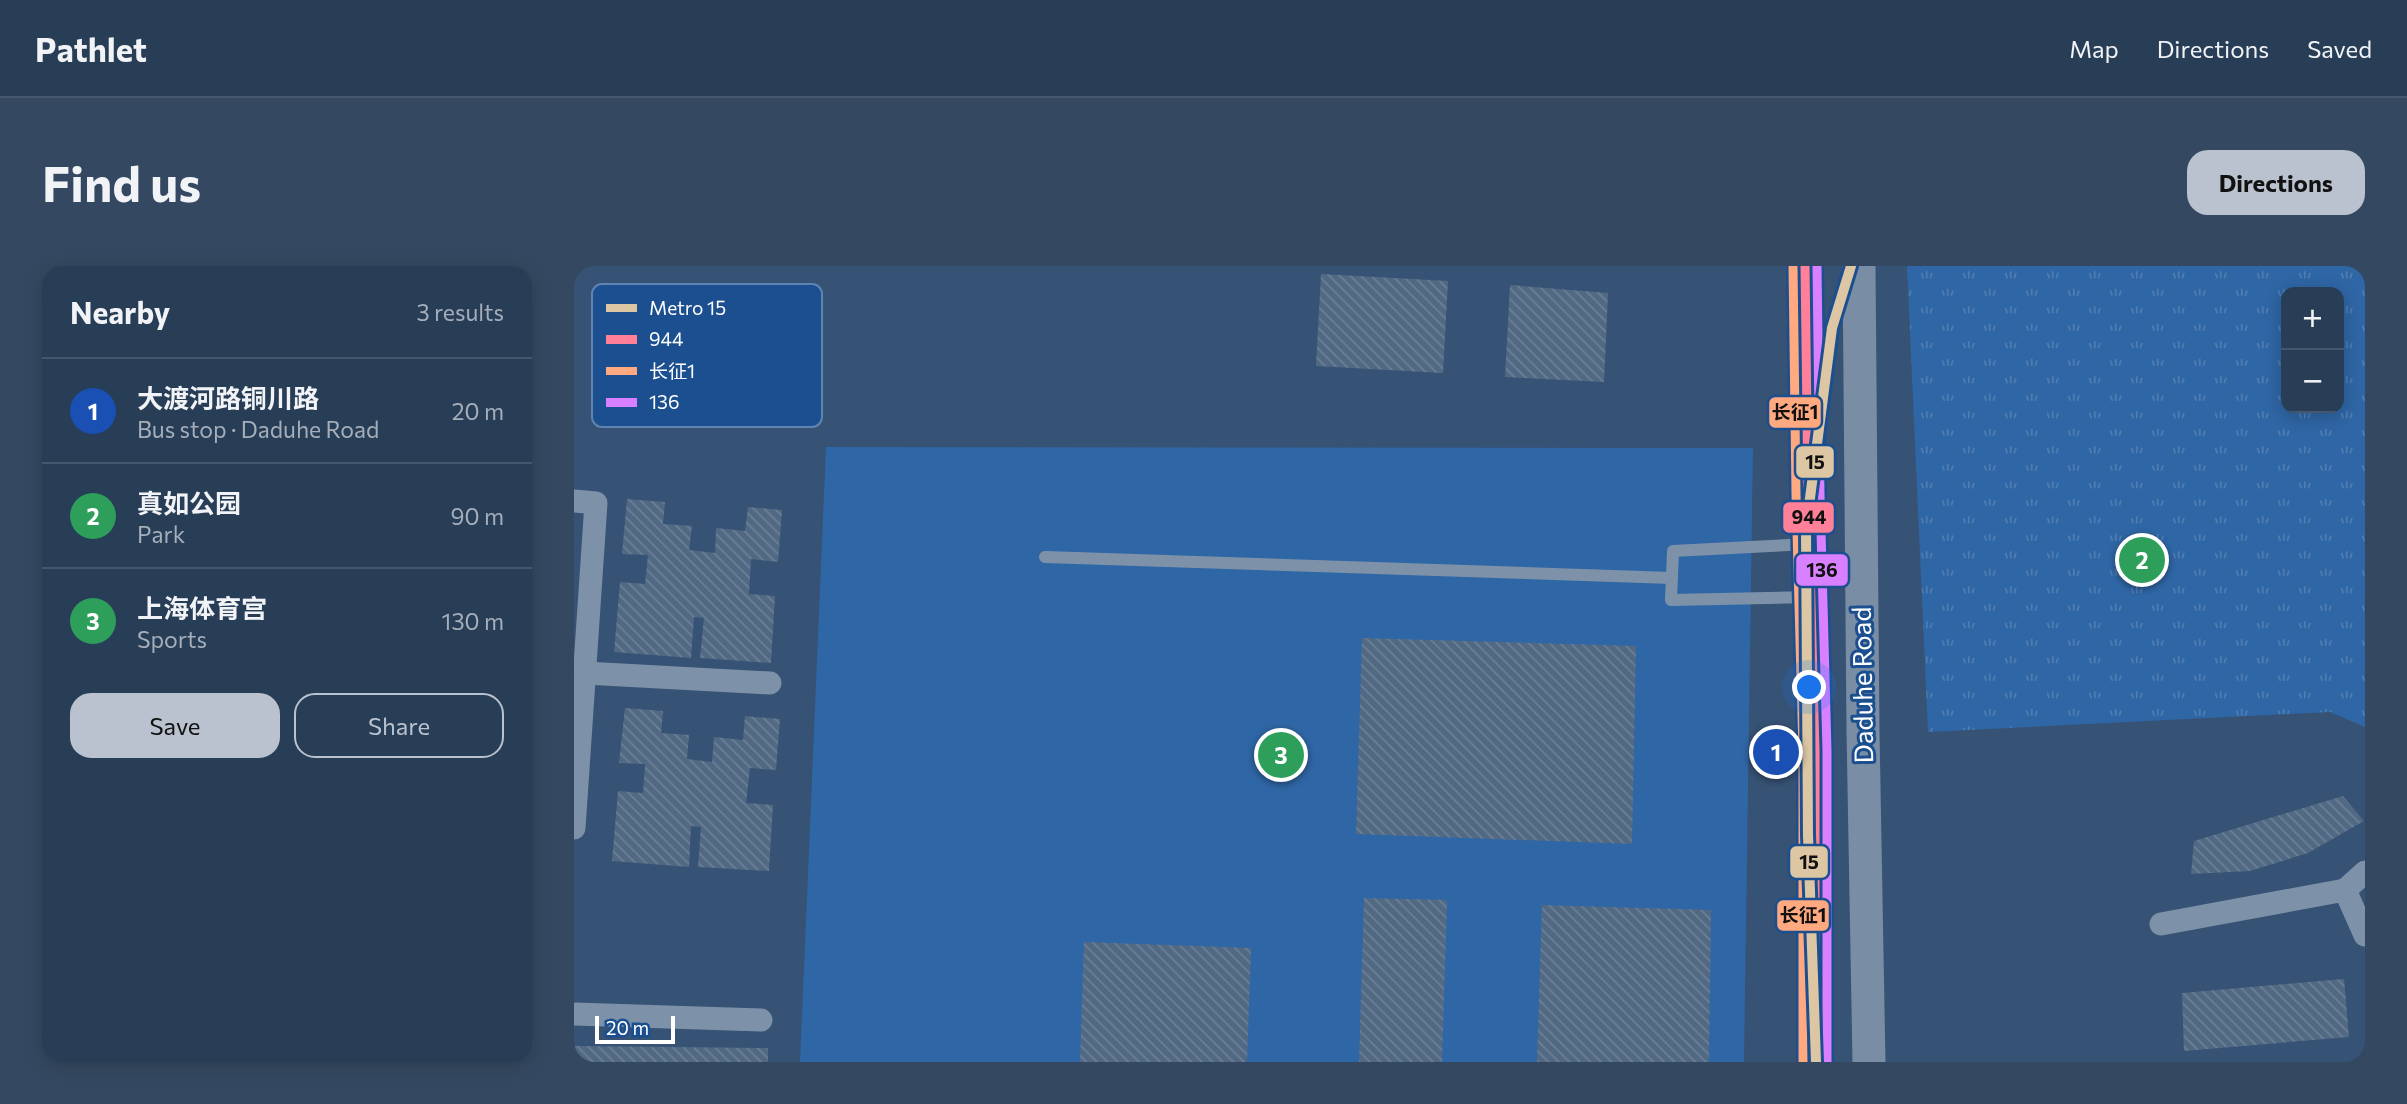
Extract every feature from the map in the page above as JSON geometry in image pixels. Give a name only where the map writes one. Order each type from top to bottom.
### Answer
[{"type":"main road","name":"Daduhe Road","points":[[1805,266],[1815,751],[1815,1062]]},
{"type":"main road","name":"Daduhe Road","points":[[1859,266],[1869,1062]]},
{"type":"street","points":[[574,501],[596,503],[574,828]]},
{"type":"street","points":[[585,673],[770,683]]},
{"type":"street","points":[[2161,924],[2345,890],[2365,872]]},
{"type":"street","points":[[2345,890],[2365,935]]},
{"type":"street","points":[[574,1014],[761,1020]]},
{"type":"lane","points":[[1810,544],[1673,551],[1671,600],[1811,597]]},
{"type":"lane","points":[[1045,557],[1672,578]]},
{"type":"green space","points":[[1907,266],[2365,266],[2365,727],[2330,712],[1928,732]]},
{"type":"green space","points":[[826,447],[1753,448],[1744,1062],[800,1062]]},
{"type":"building","points":[[1321,274],[1448,281],[1443,373],[1316,366]]},
{"type":"building","points":[[1510,285],[1608,293],[1604,382],[1505,377]]},
{"type":"building","points":[[627,499],[665,502],[663,524],[692,526],[689,550],[715,553],[716,528],[745,531],[748,507],[782,510],[778,562],[751,559],[749,594],[775,596],[771,663],[700,658],[704,618],[694,617],[691,658],[614,652],[620,582],[645,584],[648,555],[622,554]]},
{"type":"building","points":[[1362,638],[1636,646],[1632,844],[1356,834]]},
{"type":"building","points":[[625,708],[663,711],[661,733],[689,735],[687,759],[712,762],[714,737],[743,740],[745,716],[780,719],[776,770],[750,768],[746,803],[773,805],[769,871],[698,867],[701,827],[691,826],[689,867],[612,861],[618,791],[643,793],[645,764],[619,763]]},
{"type":"building","points":[[2343,796],[2364,821],[2308,853],[2250,871],[2191,874],[2194,841]]},
{"type":"building","points":[[1364,898],[1447,900],[1442,1062],[1359,1062]]},
{"type":"building","points":[[1542,905],[1711,910],[1709,1062],[1537,1062]]},
{"type":"building","points":[[1084,942],[1251,948],[1247,1062],[1080,1062]]},
{"type":"building","points":[[2344,979],[2349,1037],[2184,1051],[2182,993]]},
{"type":"building","points":[[574,1046],[768,1048],[768,1062],[574,1062]]},
{"type":"metro line","name":"15","points":[[1816,1062],[1808,835],[1806,529],[1832,328],[1851,266]]},
{"type":"transit line","name":"长征1","points":[[1793,266],[1803,751],[1803,1062]]},
{"type":"transit line","name":"944","points":[[1805,266],[1815,751],[1815,1062]]},
{"type":"transit line","name":"136","points":[[1817,266],[1827,751],[1827,1062]]},
{"type":"place","name":"真如公园","points":[[2142,560]]},
{"type":"place","name":"大渡河路铜川路","points":[[1776,752]]},
{"type":"place","name":"上海体育宫","points":[[1281,755]]}]
